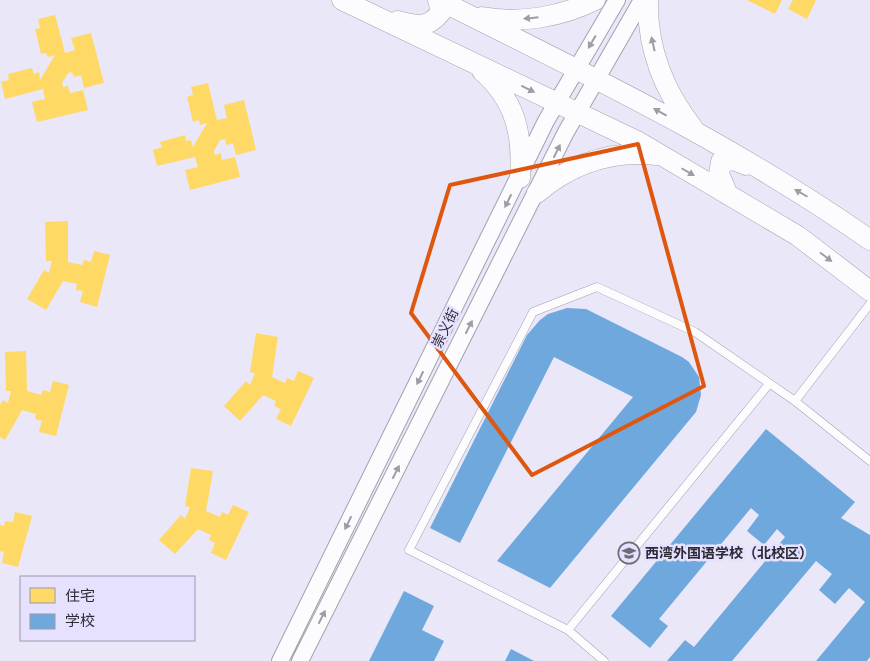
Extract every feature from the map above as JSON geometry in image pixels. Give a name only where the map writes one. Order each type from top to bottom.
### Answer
[{"type":"street","points":[[342,0],[661,155],[798,236],[870,291]]},
{"type":"street","points":[[376,16],[417,26],[433,22],[441,12],[438,0]]},
{"type":"street","points":[[438,0],[596,79],[698,133],[812,199],[870,240]]},
{"type":"street","points":[[466,14],[492,19],[527,19],[570,11],[595,0]]},
{"type":"street","name":"崇义街","points":[[280,661],[556,103],[617,0]]},
{"type":"street","points":[[300,661],[577,113],[642,0]]},
{"type":"street","points":[[648,0],[651,35],[663,78],[673,98],[698,133]]},
{"type":"street","points":[[453,53],[492,80],[506,99],[516,120],[522,149],[520,178]]},
{"type":"street","points":[[537,193],[564,173],[594,159],[628,153],[661,155]]},
{"type":"street","points":[[728,195],[719,174],[721,162],[734,160],[776,178]]},
{"type":"lane","points":[[604,661],[568,630],[409,550],[534,312],[597,287],[695,332],[795,401],[870,461]]},
{"type":"lane","points":[[795,401],[870,304]]},
{"type":"lane","points":[[568,630],[769,384]]},
{"type":"highlighted area","points":[[638,144],[704,386],[532,475],[411,313],[450,185]]},
{"type":"building: 住宅","points":[[747,0],[782,0],[775,14]]},
{"type":"building: 住宅","points":[[793,0],[816,0],[807,19],[788,9]]},
{"type":"building: 住宅","points":[[55,15],[65,53],[75,50],[71,38],[91,33],[104,83],[84,88],[81,75],[74,77],[72,72],[68,73],[62,83],[63,87],[68,86],[70,93],[83,90],[88,110],[37,122],[32,102],[45,99],[43,89],[5,99],[1,82],[9,80],[8,74],[32,68],[34,74],[39,72],[40,80],[55,55],[48,57],[46,53],[41,54],[35,29],[40,28],[38,19]]},
{"type":"building: 住宅","points":[[208,83],[217,120],[227,118],[224,105],[244,100],[256,150],[236,155],[233,143],[226,145],[225,139],[220,140],[214,151],[215,155],[221,153],[222,160],[235,157],[240,177],[190,190],[185,170],[198,167],[195,157],[157,166],[153,150],[162,147],[160,142],[185,135],[186,141],[191,140],[193,147],[207,123],[200,125],[199,120],[193,122],[187,97],[193,95],[191,87]]},
{"type":"building: 住宅","points":[[68,221],[68,262],[82,265],[84,260],[91,262],[94,251],[110,255],[97,307],[80,302],[83,291],[76,290],[77,284],[63,281],[46,310],[27,299],[44,270],[49,273],[52,261],[46,261],[45,222]]},
{"type":"building: 住宅","points":[[256,333],[278,337],[272,377],[285,383],[287,378],[294,381],[298,371],[314,378],[291,426],[276,419],[281,409],[274,406],[276,401],[263,395],[240,421],[224,406],[246,381],[250,385],[255,373],[250,372]]},
{"type":"building: 住宅","points":[[26,351],[27,391],[41,395],[43,390],[50,392],[53,381],[69,385],[56,436],[39,432],[42,421],[35,419],[36,414],[22,410],[5,440],[0,437],[0,405],[3,400],[8,403],[11,391],[6,391],[5,352]]},
{"type":"building: 住宅","points":[[191,468],[213,471],[206,511],[220,517],[222,512],[228,515],[233,505],[249,512],[226,560],[211,553],[215,543],[209,540],[211,535],[198,529],[175,554],[159,540],[181,515],[185,519],[190,507],[185,506]]},
{"type":"building: 住宅","points":[[15,512],[32,516],[18,567],[2,563],[4,552],[0,551],[0,525],[4,526],[5,521],[13,522]]},
{"type":"building: 学校","points":[[567,308],[586,309],[682,357],[689,362],[699,377],[701,395],[696,412],[550,588],[497,561],[633,397],[554,357],[460,543],[430,528],[527,335],[548,314]]},
{"type":"building: 学校","points":[[766,429],[855,502],[841,518],[870,535],[870,657],[867,661],[816,661],[865,602],[849,588],[835,604],[819,590],[832,574],[816,561],[732,661],[667,661],[685,640],[694,647],[785,537],[777,529],[764,545],[747,531],[759,515],[751,508],[659,619],[668,626],[650,648],[611,616]]},
{"type":"building: 学校","points":[[404,591],[434,606],[422,630],[444,641],[434,661],[369,661]]},
{"type":"building: 学校","points":[[511,649],[534,661],[505,661]]},
{"type":"place","name":"西湾外国语学校（北校区）","points":[[629,553]]}]
